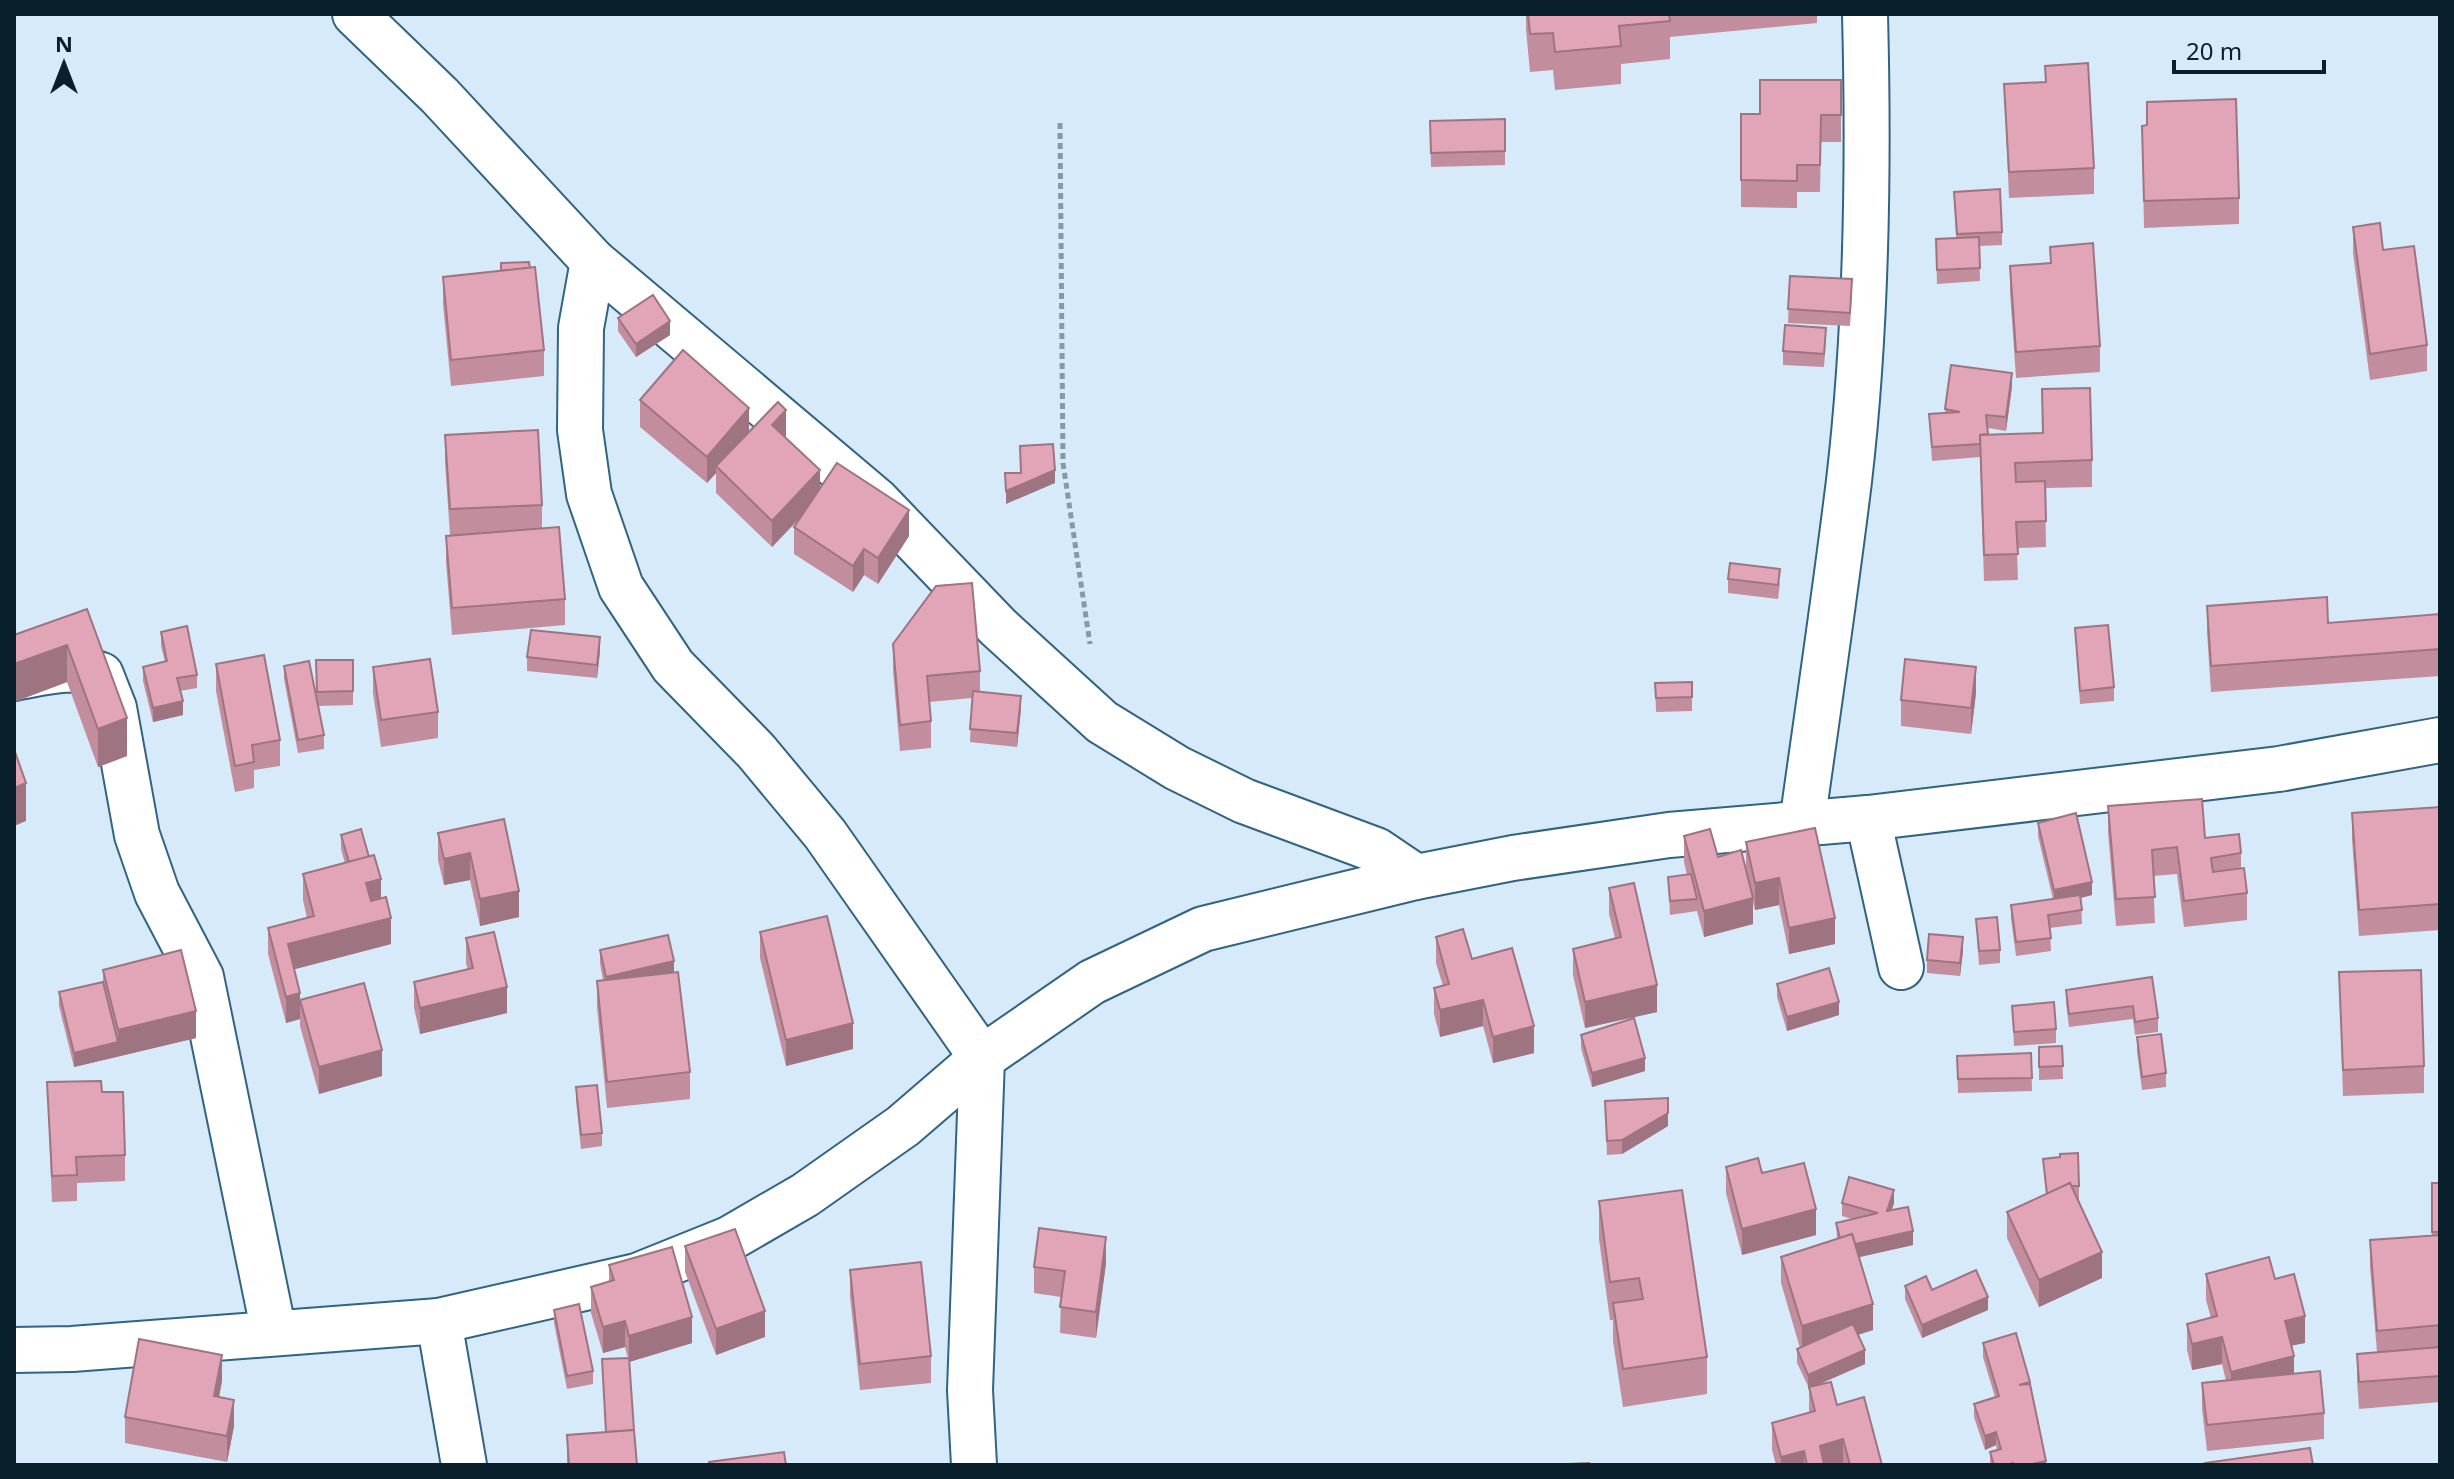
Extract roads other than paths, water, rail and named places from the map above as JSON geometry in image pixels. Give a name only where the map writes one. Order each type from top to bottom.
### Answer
[{"type":"street","points":[[355,14],[440,96],[593,261],[876,500],[998,627],[1102,722],[1190,775],[1244,801],[1376,850],[1416,877]]},
{"type":"street","points":[[1802,824],[1849,478],[1862,299],[1867,108],[1865,14]]},
{"type":"street","points":[[593,261],[581,328],[580,430],[589,494],[621,587],[673,666],[756,751],[825,834],[982,1058],[970,1390],[974,1465]]},
{"type":"street","points":[[14,678],[69,668],[101,675],[114,708],[137,835],[157,893],[201,977],[274,1333]]},
{"type":"street","points":[[14,1350],[72,1349],[439,1321],[637,1276],[729,1239],[805,1195],[903,1126],[982,1058],[1092,982],[1203,929],[1416,877],[1513,858],[1669,835],[1868,818],[2279,769],[2440,740]]},
{"type":"street","points":[[1868,818],[1901,967]]},
{"type":"street","points":[[439,1321],[464,1465]]}]
